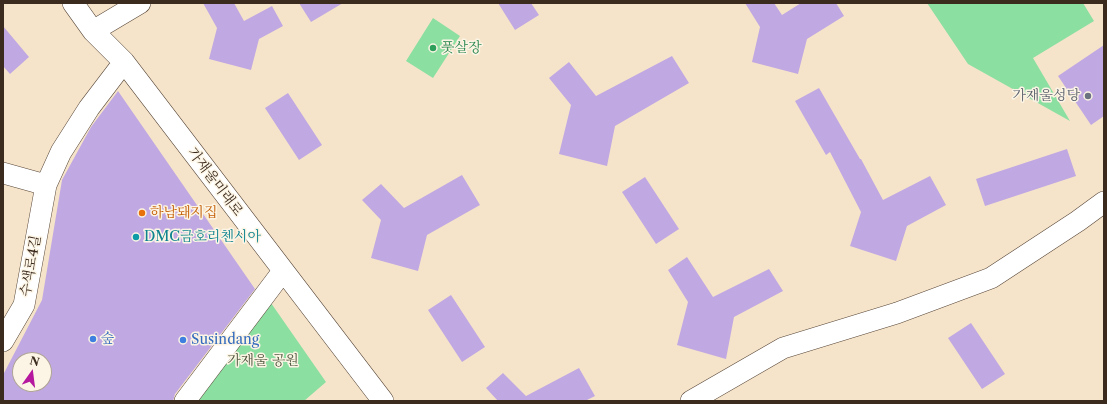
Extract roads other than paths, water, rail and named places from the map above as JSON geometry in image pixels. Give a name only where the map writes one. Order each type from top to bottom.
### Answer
[{"type":"street","name":"가재울미래로","points":[[73,3],[93,31],[124,62],[383,401]]},
{"type":"street","points":[[93,31],[140,3]]},
{"type":"street","name":"수색로4길","points":[[3,341],[24,305],[46,185],[61,152],[81,120],[124,62]]},
{"type":"street","points":[[3,173],[46,185]]},
{"type":"street","points":[[691,401],[784,348],[896,313],[991,278],[1078,221],[1104,202]]},
{"type":"street","points":[[185,401],[283,272]]},
{"type":"place","name":"풋살장","points":[[433,48]]},
{"type":"place","name":"가재울성당","points":[[1088,96]]},
{"type":"place","name":"하남돼지집","points":[[142,213]]},
{"type":"place","name":"DMC금호리첸시아","points":[[136,237]]},
{"type":"place","name":"숲","points":[[93,339]]},
{"type":"place","name":"Susindang","points":[[183,340]]},
{"type":"park label","name":"가재울 공원","points":[[263,361]]}]
